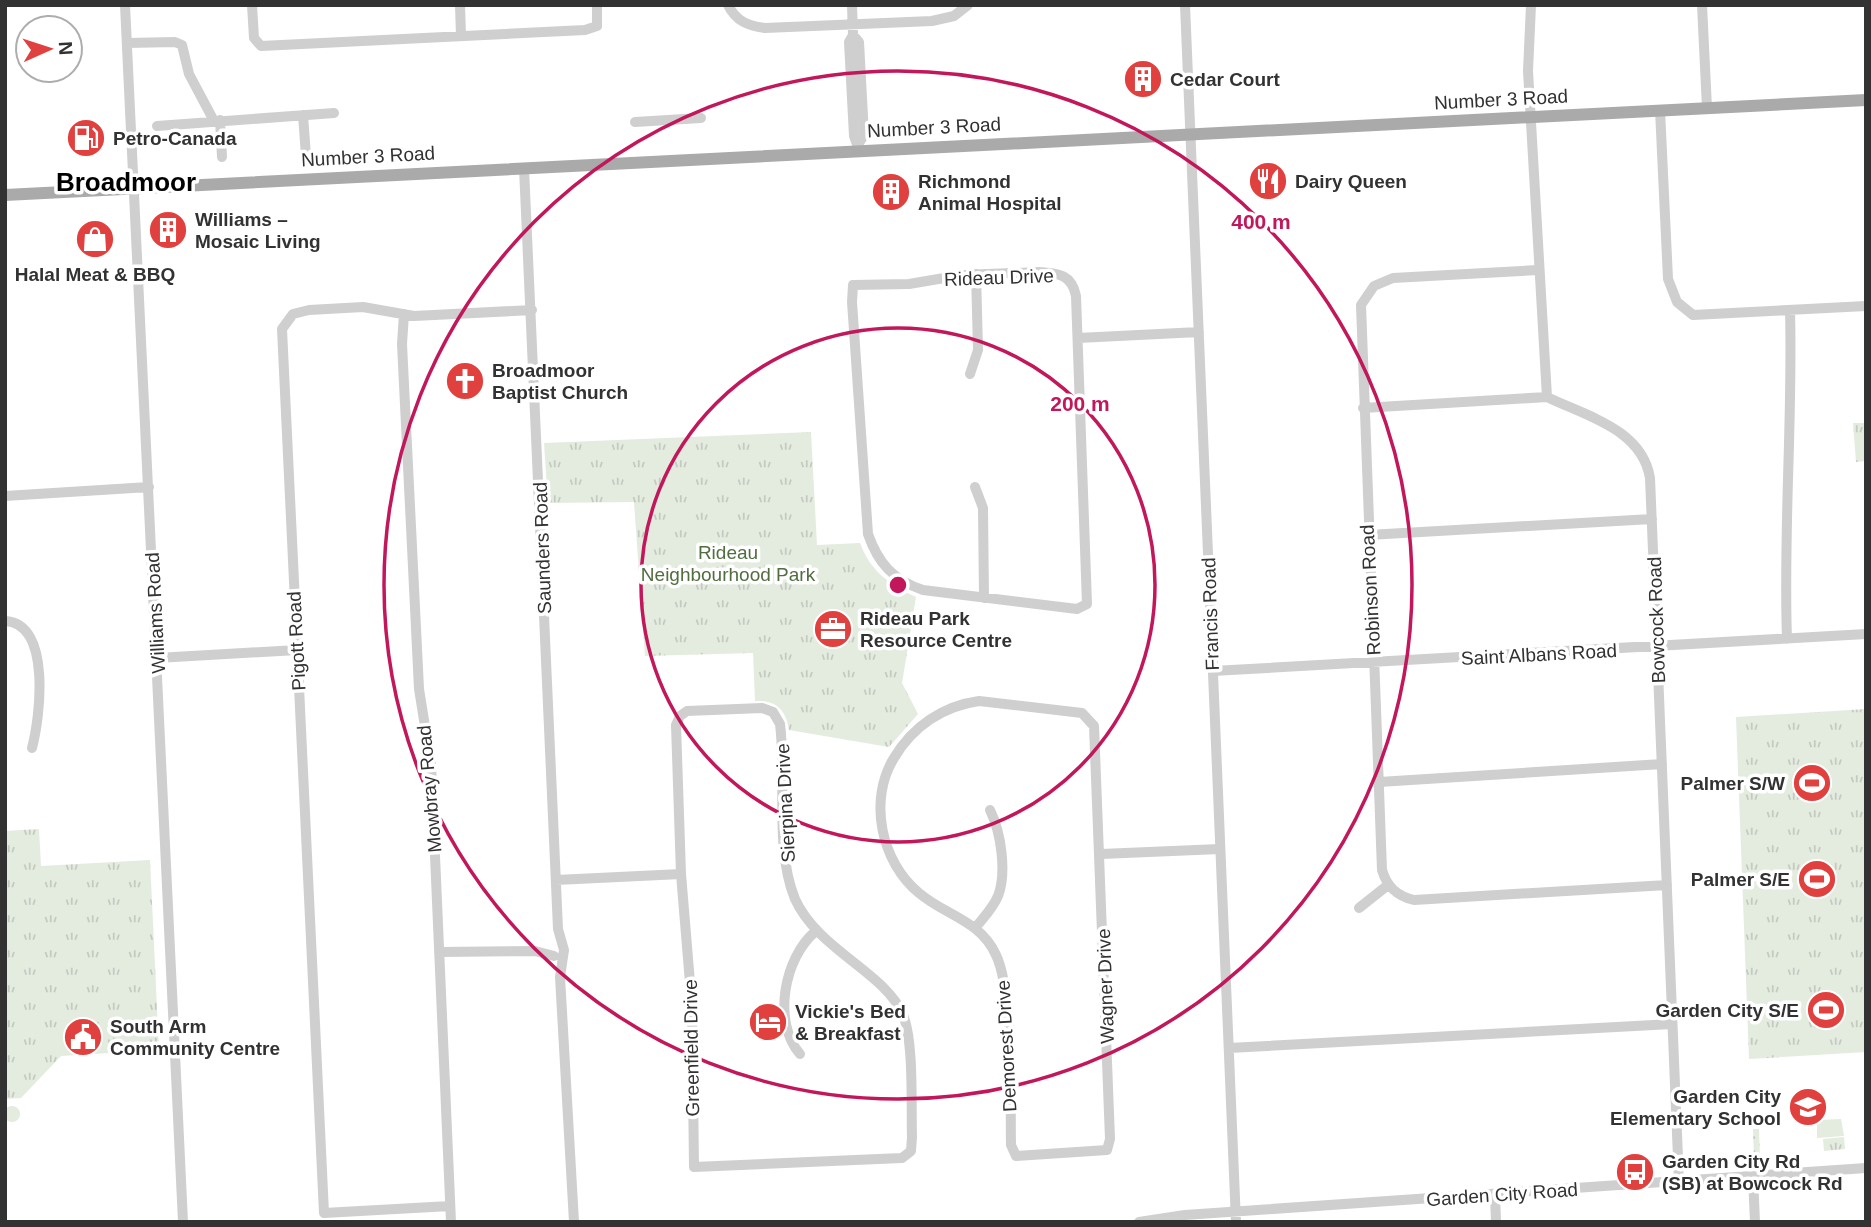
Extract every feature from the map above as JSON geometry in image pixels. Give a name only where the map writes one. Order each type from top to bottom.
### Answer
[{"type":"main road","name":"Number 3 Road","points":[[5,195],[524,168],[859,146],[1192,134],[1866,100]]},
{"type":"street","name":"Williams Road","points":[[125,5],[183,1222]]},
{"type":"street","points":[[252,5],[254,38],[261,46],[585,30],[597,26],[597,5]]},
{"type":"street","points":[[460,5],[461,36]]},
{"type":"street","points":[[728,5],[740,20],[755,27],[853,30],[943,19],[959,13],[968,5]]},
{"type":"street","points":[[852,5],[853,30],[859,41],[864,135],[859,146]]},
{"type":"street","name":"Francis Road","points":[[1185,5],[1236,1217]]},
{"type":"street","points":[[1363,408],[1546,397],[1528,52],[1531,5]]},
{"type":"street","points":[[1702,5],[1707,108]]},
{"type":"street","points":[[127,43],[175,42],[182,45],[189,74],[217,120],[222,157]]},
{"type":"street","points":[[1660,110],[1668,279],[1677,303],[1693,315],[1866,306]]},
{"type":"street","points":[[157,126],[334,113]]},
{"type":"street","points":[[303,115],[306,156]]},
{"type":"street","points":[[635,122],[701,118]]},
{"type":"street","name":"Saunders Road","points":[[524,168],[556,880],[556,949],[560,977],[574,1222]]},
{"type":"street","name":"Robinson Road","points":[[1392,889],[1382,870],[1360,314],[1365,298],[1374,286],[1393,278],[1538,270]]},
{"type":"street","name":"Rideau Drive","points":[[1040,272],[1066,276],[1074,288],[1087,604],[1077,609],[923,590],[908,585],[882,565],[874,551],[866,522],[853,285],[909,284],[976,274],[1040,272]]},
{"type":"street","points":[[970,374],[978,350],[976,274]]},
{"type":"street","name":"Pigott Road","points":[[450,1206],[324,1213],[282,336],[284,322],[293,314],[309,310],[371,307],[404,314],[532,310]]},
{"type":"street","points":[[1787,639],[1785,575],[1792,374],[1790,310]]},
{"type":"street","name":"Mowbray Road","points":[[404,314],[419,689],[430,757],[451,1222]]},
{"type":"street","points":[[1078,338],[1199,332]]},
{"type":"street","name":"Bowcock Road","points":[[1546,397],[1624,434],[1638,447],[1648,467],[1679,1182]]},
{"type":"street","points":[[5,496],[149,487]]},
{"type":"street","points":[[975,487],[983,508],[984,598]]},
{"type":"street","points":[[1368,536],[1652,519]]},
{"type":"street","points":[[5,621],[14,622],[27,632],[37,655],[39,720],[32,748]]},
{"type":"street","name":"Saint Albans Road","points":[[1213,671],[1866,634]]},
{"type":"street","points":[[157,658],[297,650]]},
{"type":"street","name":"Demorest Drive","points":[[1011,1145],[1004,981],[996,955],[976,927],[918,893],[890,855],[881,811],[882,790],[890,764],[914,731],[936,715],[970,703],[1025,705],[1082,713],[1090,719]]},
{"type":"street","name":"Sierpina Drive","points":[[680,716],[692,710],[758,708],[769,709],[777,715],[781,728],[788,874],[799,905],[816,930],[891,996],[902,1012],[908,1039],[912,1137],[908,1156]]},
{"type":"street","name":"Greenfield Drive","points":[[680,716],[676,732],[681,874],[692,995],[694,1167],[893,1160],[908,1156]]},
{"type":"street","name":"Wagner Drive","points":[[1011,1145],[1016,1156],[1110,1148],[1101,854],[1095,734],[1090,719]]},
{"type":"street","points":[[1379,782],[1662,764]]},
{"type":"street","points":[[976,927],[990,910],[1000,888],[999,834],[990,810]]},
{"type":"street","points":[[1101,854],[1220,849]]},
{"type":"street","points":[[556,880],[681,874]]},
{"type":"street","points":[[1359,908],[1392,889],[1414,900],[1667,885]]},
{"type":"street","points":[[800,1054],[787,1030],[787,981],[794,958],[816,930]]},
{"type":"street","points":[[439,952],[556,949]]},
{"type":"street","points":[[1229,1048],[1672,1024]]},
{"type":"street","name":"Garden City Road","points":[[1139,1222],[1236,1217],[1866,1168]]},
{"type":"street","points":[[1753,1177],[1755,1222]]},
{"type":"street","points":[[1495,1195],[1496,1222]]},
{"type":"green space","points":[[1853,423],[1866,423],[1866,461],[1856,462]]},
{"type":"green space","name":"Rideau Neighbourhood Park","points":[[811,432],[817,545],[860,543],[869,562],[882,576],[916,597],[902,683],[918,714],[889,747],[789,730],[779,708],[769,702],[755,701],[753,653],[645,656],[634,502],[548,503],[544,443]]},
{"type":"green space","points":[[1866,709],[1866,1052],[1749,1059],[1736,717]]},
{"type":"green space","points":[[39,829],[41,866],[150,860],[159,1050],[61,1056],[21,1098],[5,1099],[5,831]]},
{"type":"green space","points":[[9,1106],[15,1106],[20,1114],[18,1120],[9,1122],[4,1117],[4,1111]]},
{"type":"green space","points":[[1841,1119],[1844,1136],[1817,1138],[1817,1120]]},
{"type":"green space","points":[[1753,1129],[1759,1129],[1760,1159],[1754,1160]]},
{"type":"green space","points":[[1844,1137],[1845,1149],[1824,1151],[1823,1139]]},
{"type":"place","name":"Cedar Court","points":[[1143,79]]},
{"type":"place","name":"Petro-Canada","points":[[86,138]]},
{"type":"place","name":"Dairy Queen","points":[[1268,181]]},
{"type":"place","name":"Richmond Animal Hospital","points":[[891,192]]},
{"type":"place","name":"Williams – Mosaic Living","points":[[168,230]]},
{"type":"place","name":"Halal Meat & BBQ","points":[[95,239]]},
{"type":"place","name":"Broadmoor Baptist Church","points":[[465,381]]},
{"type":"place","name":"Rideau Park Resource Centre","points":[[833,629]]},
{"type":"place","name":"Palmer S/W","points":[[1812,783]]},
{"type":"place","name":"Palmer S/E","points":[[1817,879]]},
{"type":"place","name":"Garden City S/E","points":[[1826,1010]]},
{"type":"place","name":"Vickie's Bed & Breakfast","points":[[768,1022]]},
{"type":"place","name":"South Arm Community Centre","points":[[83,1037]]},
{"type":"place","name":"Garden City Elementary School","points":[[1808,1107]]},
{"type":"place","name":"Garden City Rd (SB) at Bowcock Rd","points":[[1635,1172]]},
{"type":"district","name":"Broadmoor","points":[[126,182]]}]
